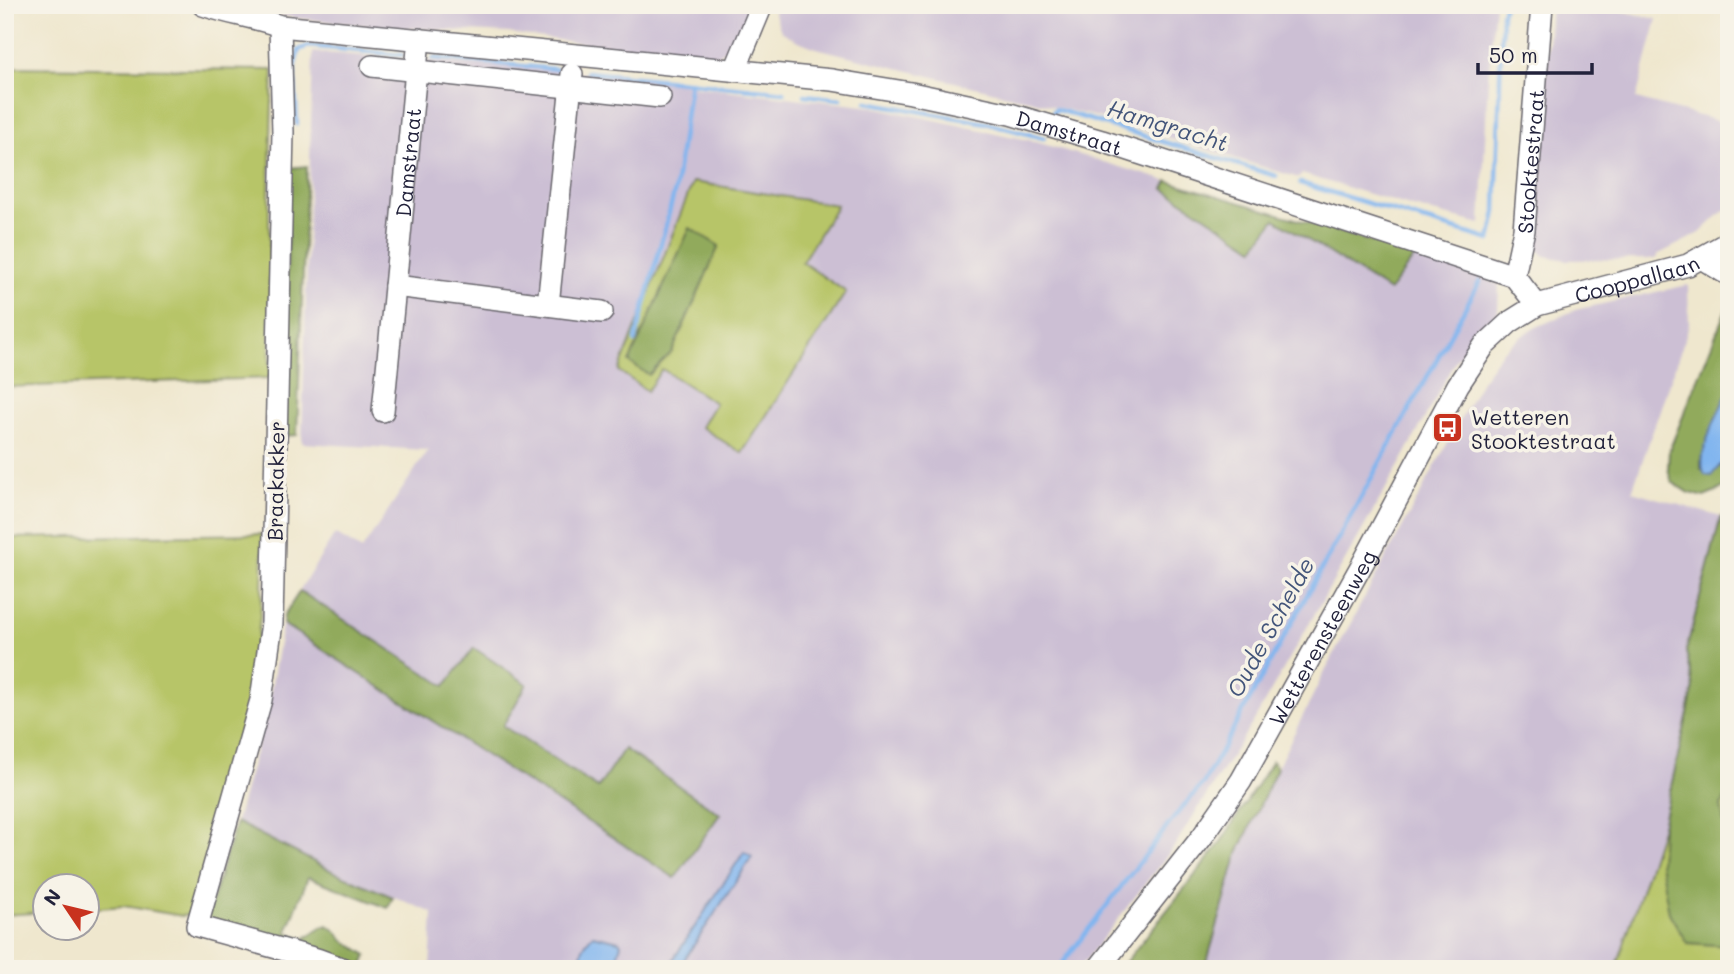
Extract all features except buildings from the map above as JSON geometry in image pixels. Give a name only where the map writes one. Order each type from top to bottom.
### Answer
[{"type":"street","name":"Damstraat","points":[[204,5],[280,26],[736,70],[845,82],[911,93],[1010,114],[1102,141],[1514,276]]},
{"type":"street","points":[[736,70],[762,5]]},
{"type":"street","name":"Stooktestraat","points":[[1514,276],[1524,230],[1542,5]]},
{"type":"street","name":"Braakakker","points":[[280,26],[283,132],[272,623],[261,700],[197,926],[317,958],[344,969]]},
{"type":"street","name":"Damstraat","points":[[383,411],[419,39]]},
{"type":"street","points":[[548,305],[575,55]]},
{"type":"street","points":[[372,66],[660,97]]},
{"type":"street","name":"Cooppallaan","points":[[1537,305],[1688,265],[1703,259],[1729,242]]},
{"type":"street","points":[[1703,259],[1724,272],[1729,272]]},
{"type":"street","points":[[1514,276],[1537,305]]},
{"type":"street","points":[[395,286],[602,312]]},
{"type":"street","name":"Wetterensteenweg","points":[[1098,969],[1202,837],[1241,781],[1471,364],[1496,333],[1537,305]]},
{"type":"shaded area","points":[[226,5],[752,5],[737,40],[718,55],[675,56],[508,33],[380,27],[296,18]]},
{"type":"shaded area","points":[[775,5],[1495,5],[1488,79],[1481,224],[1302,174],[1299,178],[1118,122],[816,48],[781,31],[774,14]]},
{"type":"shaded area","points":[[1551,5],[1617,5],[1617,10],[1657,19],[1636,99],[1729,124],[1729,209],[1700,233],[1657,255],[1656,259],[1567,260],[1545,256],[1536,248],[1537,191]]},
{"type":"shaded area","points":[[313,52],[661,79],[697,87],[873,107],[1033,141],[1475,273],[1499,285],[1498,312],[1455,361],[1405,455],[1255,719],[1173,848],[1079,969],[430,969],[433,913],[332,871],[236,822],[269,701],[284,615],[335,534],[362,550],[428,450],[302,443]]},
{"type":"shaded area","points":[[1688,285],[1689,326],[1632,491],[1721,517],[1686,651],[1694,687],[1662,826],[1616,969],[1205,969],[1238,853],[1277,768],[1325,671],[1481,381],[1503,351],[1530,330],[1575,310]]},
{"type":"green space","points":[[5,67],[273,70],[269,200],[270,378],[5,387]]},
{"type":"green space","points":[[307,166],[297,435],[284,436],[289,168]]},
{"type":"green space","points":[[1168,181],[1416,255],[1389,291],[1275,219],[1254,248],[1164,189]]},
{"type":"green space","points":[[693,182],[837,205],[802,262],[846,292],[742,453],[701,427],[715,403],[662,369],[647,391],[619,371]]},
{"type":"green space","points":[[690,228],[719,246],[672,352],[649,375],[629,362]]},
{"type":"green space","points":[[1729,302],[1729,390],[1715,420],[1701,462],[1701,470],[1722,466],[1729,455],[1729,483],[1704,497],[1687,492],[1672,482],[1668,469],[1669,451]]},
{"type":"green space","points":[[1729,516],[1729,969],[1616,969],[1662,826],[1694,687],[1686,651],[1721,517]]},
{"type":"green space","points":[[1729,516],[1729,792],[1721,806],[1729,847],[1729,946],[1687,943],[1669,913],[1660,863],[1662,826],[1694,687],[1686,651],[1721,517]]},
{"type":"green space","points":[[262,534],[259,631],[252,679],[230,774],[191,914],[182,916],[124,906],[102,908],[102,872],[32,872],[32,913],[5,915],[5,538]]},
{"type":"green space","points":[[300,591],[445,686],[474,648],[527,684],[503,726],[598,788],[624,749],[720,814],[675,878],[283,624],[284,615]]},
{"type":"green space","points":[[1272,761],[1277,768],[1238,853],[1205,969],[1120,969],[1219,845]]},
{"type":"green space","points":[[236,822],[332,871],[393,897],[388,908],[308,877],[287,932],[304,939],[328,925],[343,940],[367,955],[362,969],[329,957],[205,923]]},
{"type":"water","points":[[1729,390],[1729,455],[1711,476],[1705,475],[1705,445]]},
{"type":"water","points":[[744,852],[752,857],[678,969],[667,969]]},
{"type":"water","points":[[593,935],[619,941],[621,944],[609,969],[586,969],[583,965],[582,951]]},
{"type":"waterway","name":"Oude Schelde","points":[[1300,183],[1490,240],[1496,212],[1504,5]]},
{"type":"waterway","name":"Hamgracht","points":[[297,124],[294,67],[299,50],[308,46],[402,55]]},
{"type":"waterway","name":"Hamgracht","points":[[433,58],[556,69]]},
{"type":"waterway","name":"Hamgracht","points":[[587,72],[784,92]]},
{"type":"waterway","points":[[635,342],[675,190],[690,82]]},
{"type":"waterway","name":"Hamgracht","points":[[805,95],[841,99]]},
{"type":"waterway","name":"Hamgracht","points":[[867,102],[986,123],[1044,138]]},
{"type":"waterway","name":"Hamgracht","points":[[1053,113],[1055,109],[1276,176]]},
{"type":"waterway","name":"Oude Schelde","points":[[1058,969],[1203,784],[1480,281]]},
{"type":"place","name":"Wetteren Stooktestraat","points":[[1448,428]]}]
